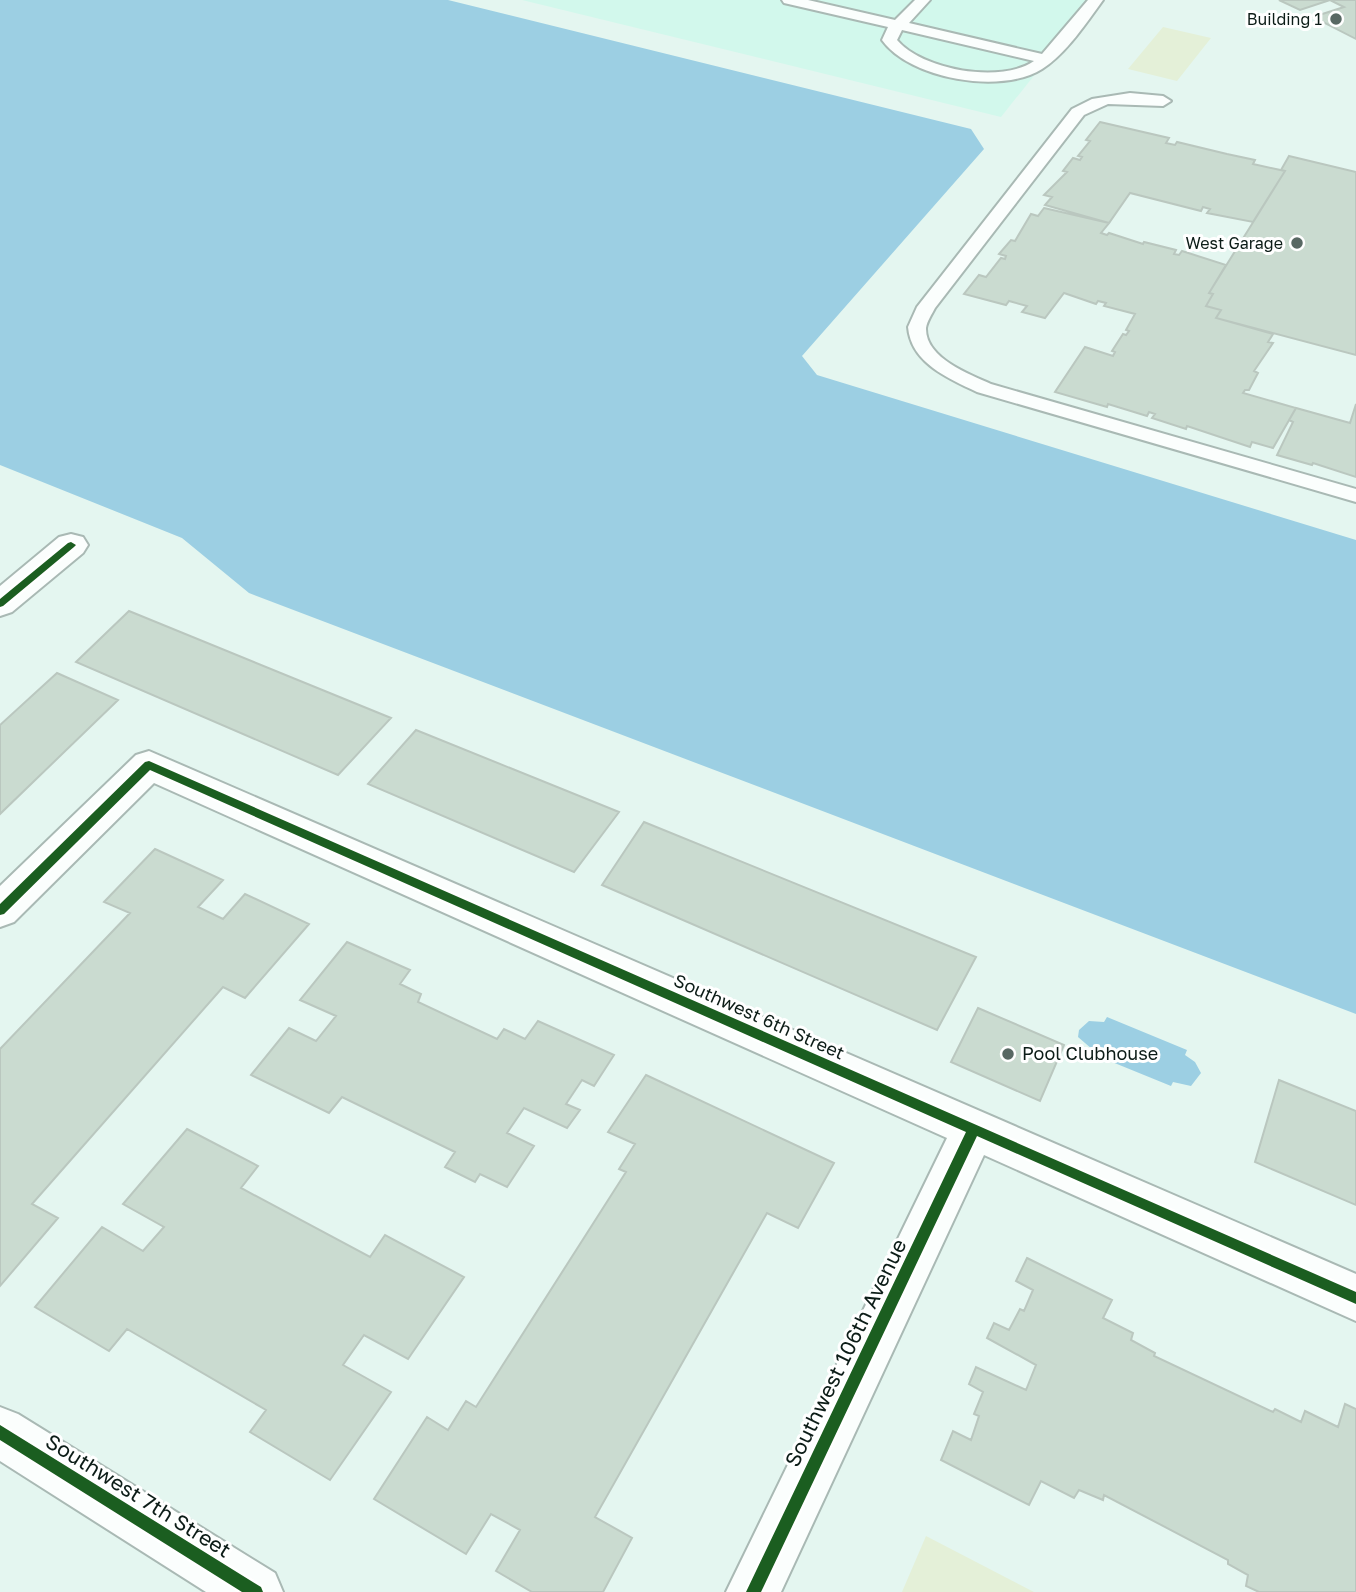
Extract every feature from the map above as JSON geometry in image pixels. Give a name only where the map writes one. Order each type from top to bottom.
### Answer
[{"type":"street","points":[[0,604],[71,545]]},
{"type":"street","name":"Southwest 6th Street","points":[[0,911],[149,765],[972,1131],[1356,1298]]},
{"type":"street","name":"Southwest 106th Avenue","points":[[753,1592],[972,1131]]},
{"type":"street","name":"Southwest 7th Street","points":[[0,1432],[257,1592]]},
{"type":"lane","points":[[789,0],[1045,59]]},
{"type":"lane","points":[[923,0],[897,25],[889,40],[898,53],[924,65],[979,77],[1012,75],[1037,67],[1096,0]]},
{"type":"lane","points":[[1163,101],[1102,99],[1078,113],[926,307],[917,327],[920,341],[951,373],[984,388],[1356,496]]},
{"type":"shaded area","points":[[522,0],[1094,0],[1001,117]]},
{"type":"shaded area","points":[[1163,27],[1211,38],[1177,81],[1128,69]]},
{"type":"shaded area","points":[[926,1536],[1034,1592],[902,1592]]},
{"type":"water","points":[[0,0],[448,0],[971,129],[984,149],[802,356],[817,375],[1356,540],[1356,1014],[249,593],[182,538],[0,465]]},
{"type":"water","points":[[1107,1017],[1187,1050],[1185,1055],[1195,1062],[1201,1073],[1191,1086],[1173,1082],[1171,1086],[1090,1053],[1092,1049],[1078,1037],[1079,1030],[1089,1021],[1104,1022]]},
{"type":"building","points":[[1279,0],[1330,0],[1300,10]]},
{"type":"building","name":"Building 1","points":[[1330,0],[1356,0],[1356,39],[1313,17],[1344,7]]},
{"type":"building","points":[[1100,122],[1169,138],[1166,143],[1175,145],[1177,142],[1255,160],[1253,164],[1285,171],[1253,222],[1207,213],[1210,209],[1203,207],[1201,211],[1130,193],[1109,223],[1045,205],[1052,197],[1044,195],[1067,172],[1063,171],[1073,158],[1080,160],[1082,157],[1078,156],[1090,141],[1086,140]]},
{"type":"building","name":"West Garage","points":[[1289,156],[1356,172],[1356,355],[1216,318],[1221,310],[1206,306],[1213,294],[1209,293],[1285,171],[1281,170]]},
{"type":"building","points":[[1044,208],[1109,223],[1101,233],[1107,235],[1109,233],[1143,244],[1144,242],[1176,250],[1174,254],[1179,255],[1182,251],[1226,265],[1209,293],[1213,294],[1206,306],[1221,310],[1216,318],[1273,334],[1268,342],[1273,343],[1254,371],[1258,373],[1249,390],[1243,393],[1296,408],[1273,448],[1252,442],[1250,447],[1187,426],[1186,429],[1152,418],[1155,414],[1149,412],[1147,416],[1055,392],[1085,347],[1113,356],[1115,352],[1112,351],[1123,334],[1126,335],[1129,331],[1126,330],[1135,314],[1104,306],[1106,303],[1098,301],[1096,304],[1064,293],[1045,318],[1022,312],[1027,306],[1009,301],[1006,305],[964,294],[979,275],[986,277],[1001,258],[1005,259],[1006,256],[999,254],[1011,240],[1015,241],[1031,214],[1038,216]]},
{"type":"building","points":[[1356,404],[1356,477],[1277,455],[1293,422],[1289,420],[1296,408],[1350,423]]},
{"type":"building","points":[[129,611],[391,718],[338,775],[76,662]]},
{"type":"building","points":[[57,673],[118,700],[0,814],[0,725]]},
{"type":"building","points":[[416,730],[619,812],[574,872],[368,784]]},
{"type":"building","points":[[644,822],[976,957],[937,1030],[602,885]]},
{"type":"building","points":[[155,849],[223,880],[198,907],[223,919],[245,894],[309,924],[245,998],[223,987],[32,1204],[58,1218],[0,1286],[0,1049],[130,913],[104,902]]},
{"type":"building","points":[[347,942],[410,970],[400,984],[421,994],[418,1002],[497,1039],[504,1029],[525,1039],[538,1021],[614,1055],[594,1086],[582,1080],[566,1104],[580,1110],[567,1128],[524,1108],[507,1133],[534,1146],[507,1187],[480,1174],[475,1182],[445,1167],[455,1152],[342,1097],[329,1113],[251,1075],[289,1028],[316,1041],[336,1016],[300,1000]]},
{"type":"building","name":"Pool Clubhouse","points":[[978,1008],[1064,1045],[1040,1101],[951,1062]]},
{"type":"building","points":[[646,1075],[834,1163],[798,1228],[767,1213],[595,1517],[632,1538],[603,1592],[532,1592],[496,1571],[520,1530],[491,1514],[466,1554],[374,1499],[427,1417],[448,1430],[466,1401],[476,1407],[626,1172],[619,1169],[635,1144],[608,1132]]},
{"type":"building","points":[[1279,1080],[1356,1111],[1356,1205],[1255,1162]]},
{"type":"building","points":[[187,1129],[258,1166],[241,1188],[370,1257],[385,1235],[464,1277],[408,1359],[364,1335],[343,1365],[391,1392],[330,1480],[250,1432],[266,1410],[127,1329],[109,1351],[35,1307],[102,1227],[143,1251],[164,1227],[123,1204]]},
{"type":"building","points":[[1027,1258],[1112,1300],[1103,1318],[1133,1333],[1131,1340],[1155,1353],[1154,1356],[1273,1412],[1275,1409],[1301,1422],[1305,1411],[1338,1427],[1345,1404],[1356,1409],[1356,1592],[1259,1592],[1246,1586],[1248,1575],[1228,1564],[1228,1560],[1104,1495],[1103,1500],[1079,1490],[1074,1498],[1041,1481],[1029,1505],[941,1460],[953,1431],[971,1440],[979,1416],[974,1414],[983,1392],[969,1384],[976,1367],[1026,1390],[1036,1365],[987,1338],[994,1323],[1009,1330],[1020,1309],[1024,1311],[1033,1290],[1016,1281]]},
{"type":"cycle path","points":[[0,604],[71,545]]},
{"type":"cycle path","points":[[0,911],[149,765],[1356,1298]]},
{"type":"cycle path","points":[[753,1592],[973,1131]]},
{"type":"cycle path","points":[[0,1432],[256,1592]]},
{"type":"place","name":"Building 1","points":[[1336,19]]},
{"type":"place","name":"West Garage","points":[[1297,243]]},
{"type":"place","name":"Pool Clubhouse","points":[[1008,1054]]}]
